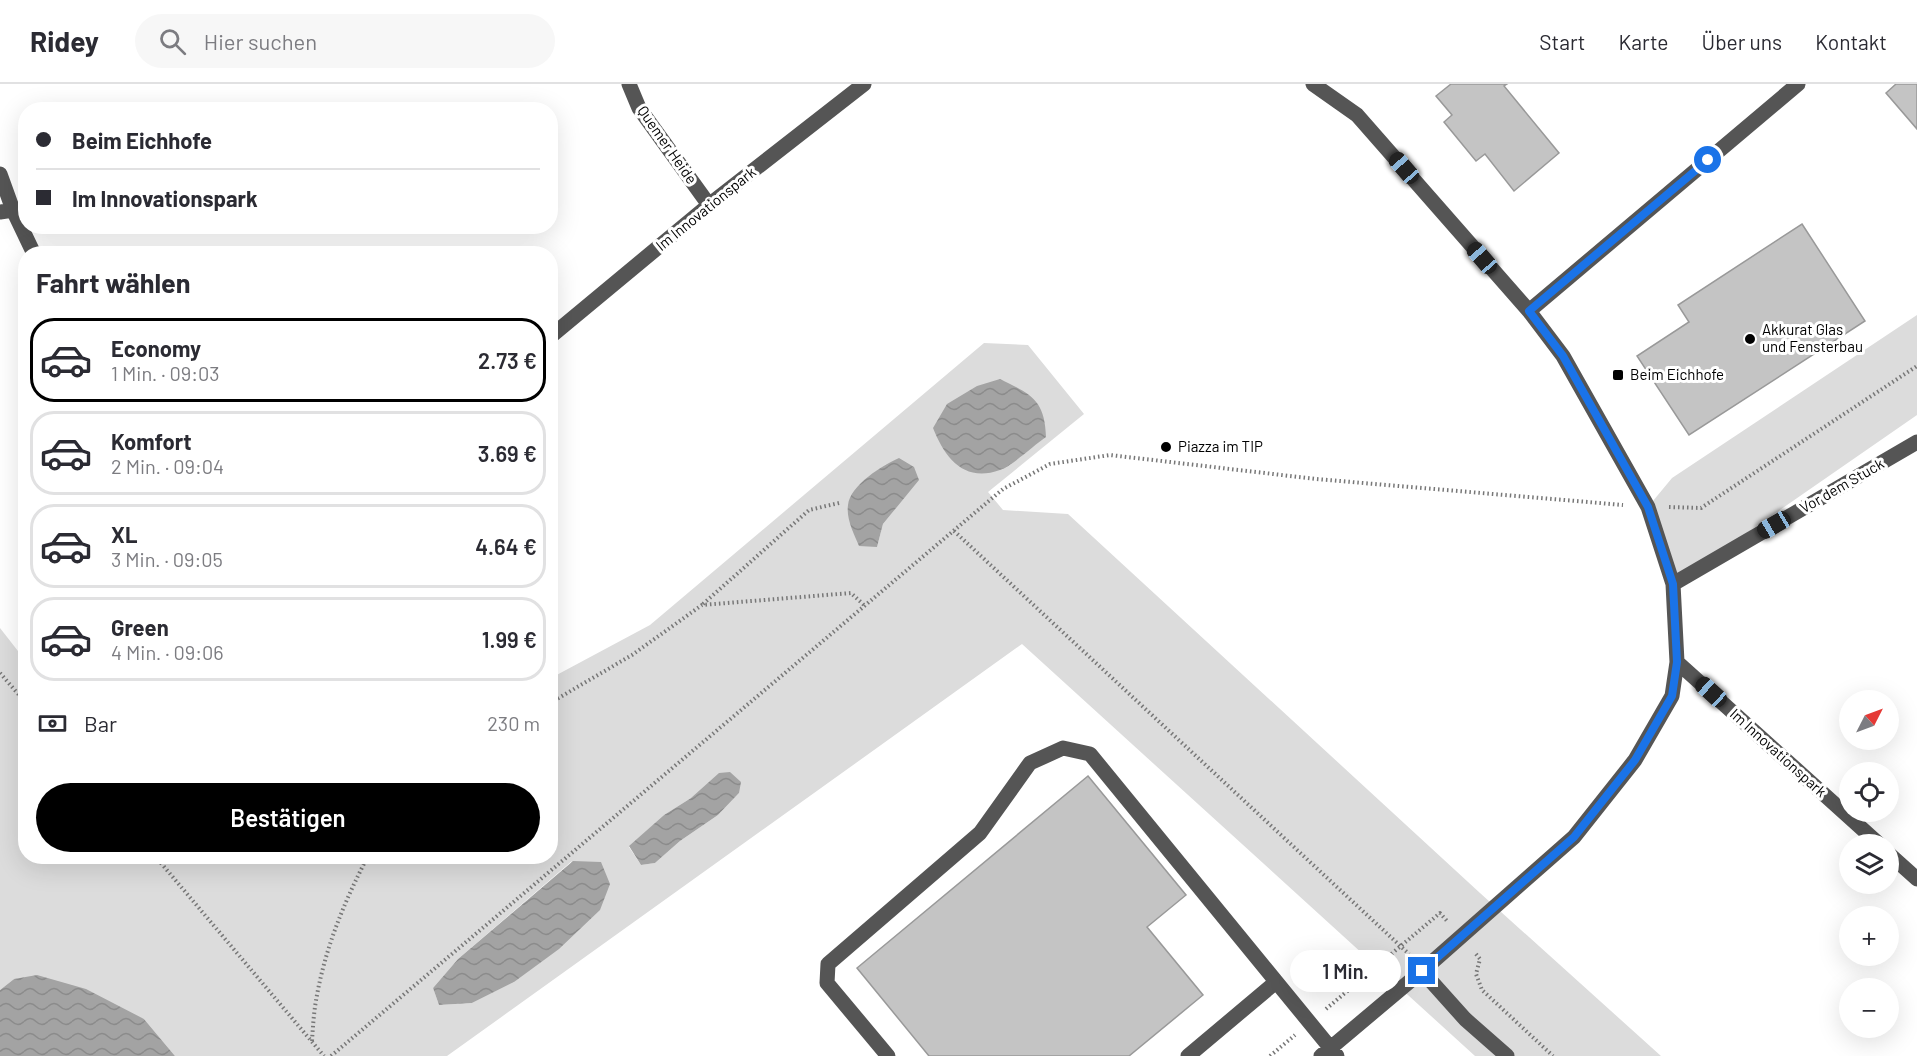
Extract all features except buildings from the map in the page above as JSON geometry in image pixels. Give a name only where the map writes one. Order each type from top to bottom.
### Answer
[{"type":"street","name":"Quemer Heide","points":[[629,84],[639,108],[709,205]]},
{"type":"street","name":"Im Innovationspark","points":[[558,330],[709,205],[864,84]]},
{"type":"street","points":[[888,1056],[827,983],[828,964],[980,833],[1030,763],[1063,748],[1090,754],[1310,1023],[1329,1053],[1574,837],[1640,751],[1672,696],[1677,662],[1673,584],[1648,507],[1563,356],[1529,311],[1357,115],[1313,84]]},
{"type":"street","points":[[1529,311],[1798,84]]},
{"type":"street","points":[[0,174],[7,211],[18,229]]},
{"type":"street","name":"Vor dem Stuck","points":[[1673,584],[1917,442]]},
{"type":"street","name":"Im Innovationspark","points":[[1677,662],[1868,834]]},
{"type":"street","points":[[1899,863],[1917,879]]},
{"type":"street","points":[[1422,971],[1465,1019],[1507,1056]]},
{"type":"street","points":[[1188,1056],[1276,981]]},
{"type":"path","points":[[331,1056],[1003,489],[1050,464],[1110,455],[1316,479],[1648,507],[1701,508],[1917,366]]},
{"type":"path","points":[[558,698],[632,655],[702,605],[809,510],[839,503]]},
{"type":"path","points":[[954,531],[1402,945],[1422,971]]},
{"type":"path","points":[[702,605],[851,593],[865,606]]},
{"type":"path","points":[[0,673],[18,694]]},
{"type":"path","points":[[162,864],[324,1056]]},
{"type":"path","points":[[312,1041],[316,996],[328,949],[349,892],[364,864]]},
{"type":"path","points":[[1270,1056],[1440,913]]},
{"type":"path","points":[[1476,953],[1480,958],[1476,974],[1482,990],[1553,1056]]},
{"type":"shaded area","points":[[1917,315],[1917,415],[1673,584],[1648,507],[1672,478]]},
{"type":"shaded area","points":[[984,343],[1028,345],[1084,414],[988,492],[1003,510],[1068,514],[1661,1056],[1475,1056],[1022,644],[447,1056],[175,1056],[144,1019],[14,979],[0,990],[0,628],[18,651],[18,864],[558,864],[558,674],[650,625]],"holes":[[[885,464],[896,508],[883,524],[877,547]],[[739,793],[718,815],[680,841],[655,863],[641,865],[629,847],[664,815],[691,798]],[[572,861],[514,982],[472,1003],[439,1005],[433,988],[458,959]]]},
{"type":"water","points":[[1000,379],[1034,399],[1043,414],[1046,437],[1005,468],[987,473],[966,470],[950,458],[933,428],[947,404],[977,386]]},
{"type":"water","points":[[899,458],[914,467],[919,480],[883,524],[877,547],[859,546],[848,516],[850,498],[868,477]]},
{"type":"water","points":[[730,772],[741,782],[739,793],[718,815],[680,841],[655,863],[641,865],[629,846],[664,815],[691,798],[719,773]]},
{"type":"water","points":[[573,861],[601,862],[610,884],[600,910],[559,949],[514,982],[472,1003],[439,1005],[433,988],[458,959]]},
{"type":"water","points":[[37,975],[86,989],[144,1019],[175,1056],[0,1056],[0,990],[14,979]]},
{"type":"place","name":"Akkurat Glas und Fensterbau","points":[[1750,339]]},
{"type":"place","name":"Beim Eichhofe","points":[[1618,375]]},
{"type":"place","name":"Piazza im TIP","points":[[1166,447]]},
{"type":"route","points":[[1422,971],[1574,837],[1635,760],[1672,696],[1677,662],[1673,584],[1648,507],[1563,356],[1529,311],[1708,160]]}]
